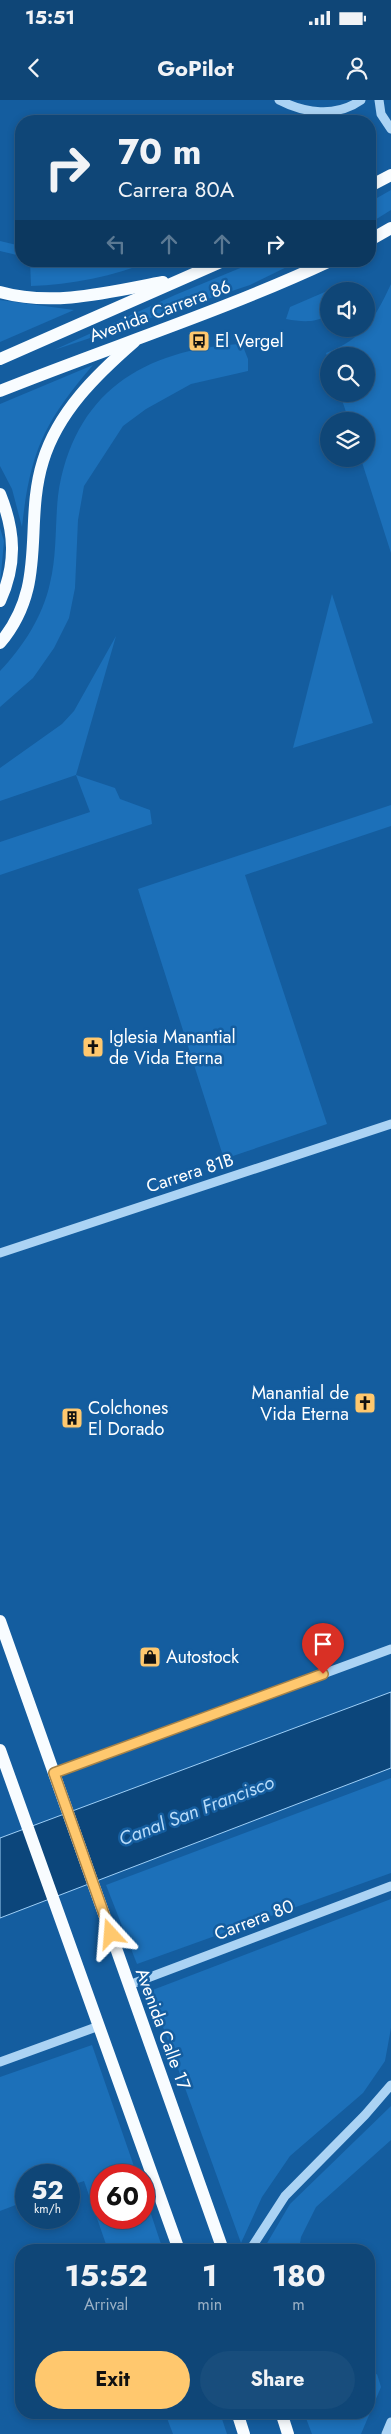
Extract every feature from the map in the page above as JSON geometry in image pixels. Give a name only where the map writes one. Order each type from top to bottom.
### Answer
[{"type":"main road","points":[[376,183],[391,175]]},
{"type":"main road","points":[[376,237],[391,228]]},
{"type":"main road","name":"Avenida Carrera 86","points":[[0,359],[210,267]]},
{"type":"main road","name":"Avenida Carrera 86","points":[[0,391],[139,337],[243,300],[317,267]]},
{"type":"main road","points":[[0,292],[51,297],[80,297],[187,277]]},
{"type":"main road","points":[[0,643],[22,605],[31,578],[36,490],[42,462],[50,442],[68,411],[105,366],[139,337]]},
{"type":"main road","points":[[0,494],[12,530],[14,550],[12,568],[0,601]]},
{"type":"main road","name":"Avenida Calle 17","points":[[0,1621],[221,2244]]},
{"type":"main road","points":[[0,1750],[177,2244]]},
{"type":"main road","points":[[239,2419],[244,2434]]},
{"type":"main road","points":[[283,2419],[288,2434]]},
{"type":"street","points":[[279,100],[295,108],[316,112],[337,110],[361,100]]},
{"type":"street","points":[[379,100],[382,114],[391,129]]},
{"type":"street","points":[[316,112],[319,115]]},
{"type":"street","name":"Carrera 81B","points":[[0,1253],[391,1124]]},
{"type":"street","points":[[54,1773],[391,1649]]},
{"type":"street","name":"Carrera 80","points":[[129,1985],[391,1886]]},
{"type":"street","points":[[0,2062],[99,2026]]},
{"type":"street","points":[[254,2244],[285,2196],[365,2115],[391,2085]]},
{"type":"street","points":[[386,2434],[391,2422]]},
{"type":"shaded area","points":[[391,190],[391,210],[376,219],[376,199]]},
{"type":"shaded area","points":[[0,241],[15,245],[15,255],[0,251]]},
{"type":"shaded area","points":[[30,267],[135,267],[92,279],[31,286]]},
{"type":"shaded area","points":[[243,267],[287,267],[250,285],[54,350],[175,295]]},
{"type":"shaded area","points":[[391,284],[391,553],[364,467],[375,467],[375,412],[346,412],[343,402],[375,402],[375,347],[339,347],[355,337],[375,337],[375,315]]},
{"type":"shaded area","points":[[320,294],[320,318],[308,321],[286,319],[290,307]]},
{"type":"shaded area","points":[[0,300],[74,310],[0,342]]},
{"type":"shaded area","points":[[242,344],[248,359],[248,371],[191,384],[146,409],[123,426],[84,486],[78,520],[75,588],[69,618],[54,648],[33,678],[0,707],[0,671],[17,652],[31,630],[47,595],[54,562],[58,496],[66,460],[79,430],[97,404],[119,383],[144,367],[174,355],[206,348]]},
{"type":"shaded area","points":[[93,365],[62,404],[42,439],[30,478],[22,527],[12,489],[0,466],[0,404]]},
{"type":"shaded area","points":[[0,528],[4,541],[0,585]]},
{"type":"shaded area","points":[[332,594],[373,723],[293,748]]},
{"type":"shaded area","points":[[116,636],[76,775],[0,801],[0,768],[62,724],[74,711]]},
{"type":"shaded area","points":[[76,775],[115,788],[120,799],[150,810],[152,824],[0,875],[0,842],[90,812]]},
{"type":"shaded area","points":[[391,805],[391,826],[245,875],[327,1124],[224,1159],[138,889]]},
{"type":"shaded area","points":[[391,1778],[391,1873],[137,1964],[106,1885]]},
{"type":"shaded area","points":[[391,1899],[391,2028],[385,2061],[363,2093],[290,2156],[262,2197],[241,2243],[150,1991]]},
{"type":"shaded area","points":[[92,2045],[133,2164],[90,2164],[90,2198],[84,2181],[80,2182],[80,2164],[15,2164],[15,2205],[0,2211],[0,2077]]},
{"type":"shaded area","points":[[391,2106],[391,2140],[316,2207],[301,2237],[300,2244],[267,2244],[290,2204]]},
{"type":"shaded area","points":[[155,2226],[161,2244],[106,2244],[101,2229],[155,2229]]},
{"type":"shaded area","points":[[377,2374],[381,2387],[375,2401],[375,2375]]},
{"type":"shaded area","points":[[167,2419],[222,2419],[227,2434],[173,2434]]},
{"type":"shaded area","points":[[306,2419],[367,2419],[361,2434],[312,2434]]},
{"type":"water","name":"Canal San Francisco","points":[[391,1692],[391,1768],[0,1918],[0,1838]]},
{"type":"place","name":"El Vergel","points":[[199,341]]},
{"type":"place","name":"Iglesia Manantial de Vida Eterna","points":[[93,1047]]},
{"type":"place","name":"Manantial de Vida Eterna","points":[[365,1403]]},
{"type":"place","name":"Colchones El Dorado","points":[[72,1418]]},
{"type":"place","name":"Autostock","points":[[150,1657]]},
{"type":"route","points":[[111,1934],[54,1773],[323,1674]]}]
